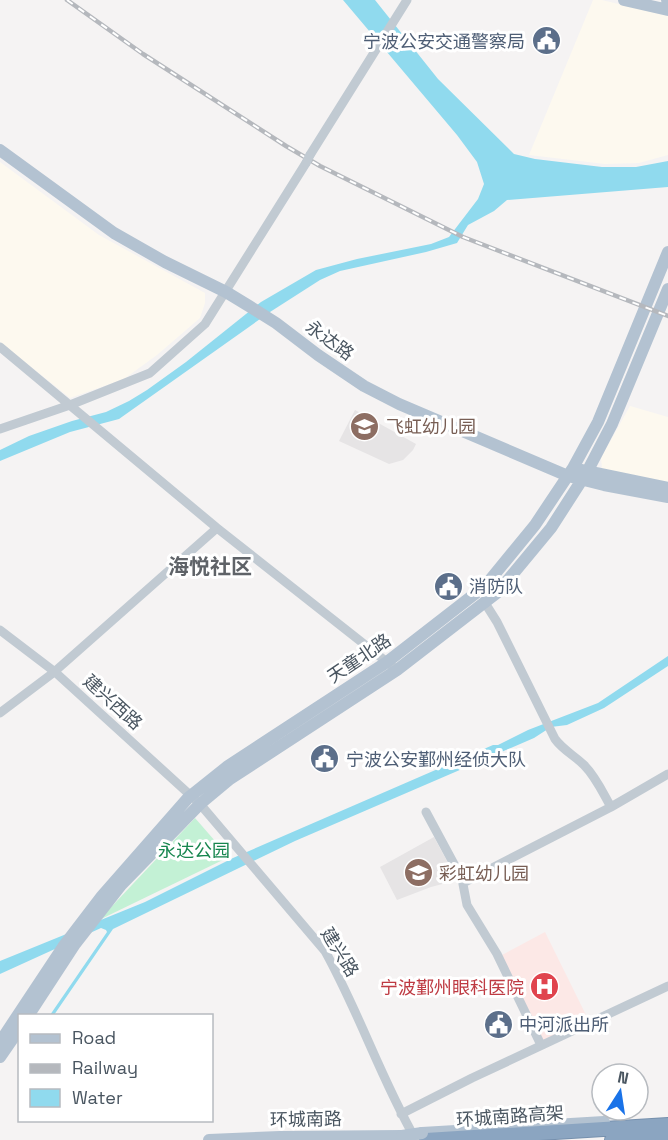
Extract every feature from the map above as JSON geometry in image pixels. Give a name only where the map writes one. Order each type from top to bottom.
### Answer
[{"type":"highway","name":"环城南路高架","points":[[421,1138],[668,1125]]},
{"type":"highway","points":[[612,1140],[668,1136]]},
{"type":"main road","points":[[624,0],[668,10]]},
{"type":"main road","name":"永达路","points":[[0,144],[116,228],[228,289],[278,319],[368,379],[456,422],[570,472],[668,497]]},
{"type":"main road","name":"永达路","points":[[0,150],[114,233],[165,262],[228,289]]},
{"type":"main road","name":"天童北路","points":[[392,666],[485,586],[535,525],[570,472],[607,404],[668,252]]},
{"type":"main road","name":"天童北路","points":[[29,1014],[69,946],[77,927],[102,896],[196,799],[230,779],[498,592],[551,528],[584,476],[612,424],[668,289]]},
{"type":"main road","name":"永达路","points":[[584,476],[668,488]]},
{"type":"main road","name":"天童北路","points":[[25,1014],[69,946],[196,799]]},
{"type":"main road","name":"天童北路","points":[[0,1042],[14,1031]]},
{"type":"main road","name":"天童北路","points":[[0,1057],[14,1031]]},
{"type":"main road","points":[[421,1138],[668,1119]]},
{"type":"main road","name":"环城南路","points":[[210,1140],[280,1137],[402,1136],[421,1138]]},
{"type":"street","points":[[0,429],[74,408],[150,373],[206,324],[407,0]]},
{"type":"street","points":[[0,347],[217,528],[392,666]]},
{"type":"street","points":[[0,712],[55,672],[217,528]]},
{"type":"street","points":[[485,603],[555,739],[560,746],[584,765],[611,807]]},
{"type":"street","name":"建兴西路","points":[[0,630],[55,672],[196,799]]},
{"type":"street","points":[[463,883],[611,807],[668,774]]},
{"type":"street","name":"建兴路","points":[[196,799],[325,951],[338,974],[401,1114],[421,1138]]},
{"type":"street","points":[[426,812],[463,883],[467,905],[497,954],[541,1045]]},
{"type":"street","points":[[401,1114],[668,986]]},
{"type":"shaded area","points":[[593,0],[602,0],[668,16],[668,155],[639,163],[605,164],[529,155]]},
{"type":"shaded area","points":[[0,162],[99,235],[205,293],[205,303],[200,318],[157,355],[124,379],[70,398],[0,342]]},
{"type":"shaded area","points":[[630,406],[668,417],[668,483],[608,472],[602,468],[601,458]]},
{"type":"shaded area","name":"飞虹幼儿园","points":[[355,410],[416,444],[413,450],[403,460],[389,464],[339,441]]},
{"type":"shaded area","name":"彩虹幼儿园","points":[[434,837],[456,878],[454,881],[397,900],[380,867]]},
{"type":"shaded area","name":"宁波鄞州眼科医院","points":[[545,932],[588,1019],[543,1040],[502,955]]},
{"type":"green space","name":"永达公园","points":[[195,818],[229,857],[99,920]]},
{"type":"water","points":[[343,0],[375,0],[438,79],[514,154],[535,159],[602,167],[636,167],[668,161],[668,187],[507,200],[494,211],[468,225],[457,243],[340,271],[320,280],[270,312],[119,419],[70,432],[0,461],[0,450],[29,436],[106,412],[129,401],[186,362],[261,302],[316,270],[431,244],[449,237],[478,199],[484,184],[477,162]]},
{"type":"water","points":[[668,656],[668,666],[604,708],[567,725],[551,727],[534,738],[295,841],[113,929],[55,1014],[51,1014],[107,932],[106,930],[101,928],[0,974],[0,961],[145,902],[233,858],[493,745],[498,745],[528,730],[598,703]]},
{"type":"railway","points":[[67,0],[143,54],[320,166],[463,237],[668,316]]},
{"type":"place","name":"宁波公安交通警察局","points":[[546,41]]},
{"type":"place","name":"飞虹幼儿园","points":[[365,426]]},
{"type":"place","name":"消防队","points":[[448,586]]},
{"type":"place","name":"宁波公安鄞州经侦大队","points":[[325,759]]},
{"type":"place","name":"彩虹幼儿园","points":[[418,873]]},
{"type":"place","name":"宁波鄞州眼科医院","points":[[545,987]]},
{"type":"place","name":"中河派出所","points":[[498,1024]]},
{"type":"district","name":"海悦社区","points":[[210,566]]}]
